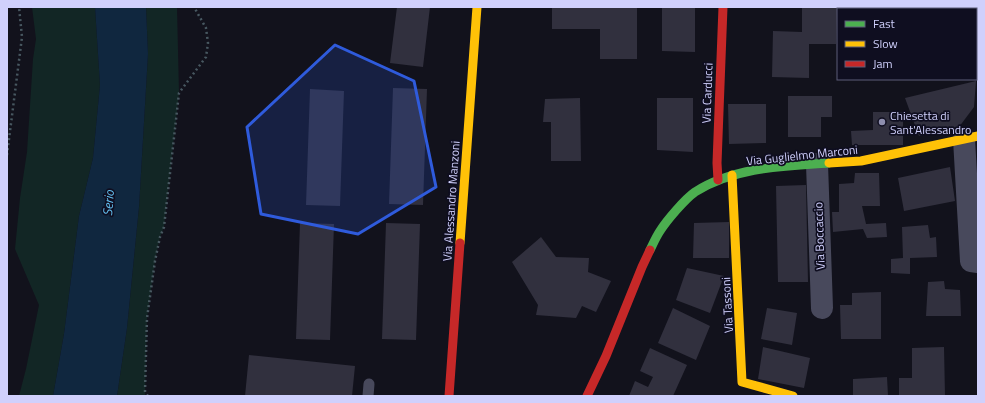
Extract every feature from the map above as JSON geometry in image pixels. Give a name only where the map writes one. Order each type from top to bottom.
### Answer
[{"type":"street","name":"Via Alessandro Manzoni","points":[[449,396],[477,7]]},
{"type":"street","name":"Via Carducci","points":[[718,180],[717,140],[723,7]]},
{"type":"street","name":"Via Guglielmo Marconi","points":[[587,396],[606,356],[642,267],[660,231],[678,209],[694,193],[718,180],[732,175],[762,169],[861,161],[971,138]]},
{"type":"street","points":[[971,138],[971,261],[978,262]]},
{"type":"street","name":"Via Boccaccio","points":[[816,164],[822,308]]},
{"type":"street","name":"Via Tassoni","points":[[732,175],[742,382],[793,396]]},
{"type":"lane","points":[[368,396],[369,384]]},
{"type":"path","points":[[7,155],[22,37],[19,7]]},
{"type":"path","points":[[148,396],[145,392],[147,318],[155,261],[160,237],[164,227],[179,93],[206,57],[208,43],[206,28],[194,7]]},
{"type":"highlighted area","points":[[335,45],[414,81],[436,187],[358,234],[261,214],[247,127]]},
{"type":"green space","points":[[32,7],[95,7],[100,85],[93,158],[79,216],[64,334],[53,396],[19,396],[39,305],[15,249],[20,198],[27,152],[33,59],[36,39]]},
{"type":"green space","points":[[146,7],[177,7],[179,93],[164,227],[160,237],[155,261],[147,318],[145,396],[117,396],[127,328],[139,207],[148,54]]},
{"type":"water","name":"Serio","points":[[95,7],[146,7],[148,54],[139,207],[127,328],[117,396],[53,396],[64,334],[79,216],[93,158],[100,85]]},
{"type":"building","points":[[397,7],[430,7],[423,67],[390,63]]},
{"type":"building","points":[[552,7],[637,7],[637,59],[600,59],[600,29],[552,29]]},
{"type":"building","points":[[662,7],[695,7],[695,52],[662,51]]},
{"type":"building","points":[[802,7],[837,7],[836,44],[809,44],[809,78],[772,77],[773,31],[802,32]]},
{"type":"building","points":[[898,7],[940,7],[940,8]]},
{"type":"building","points":[[976,81],[974,107],[959,127],[919,136],[905,98]]},
{"type":"building","points":[[393,88],[427,89],[423,205],[389,204]]},
{"type":"building","points":[[310,89],[344,91],[340,206],[306,205]]},
{"type":"building","points":[[788,96],[832,96],[832,117],[821,117],[821,137],[788,137]]},
{"type":"building","points":[[580,98],[581,161],[551,161],[551,122],[543,122],[545,99]]},
{"type":"building","points":[[657,98],[693,98],[693,152],[657,150]]},
{"type":"building","points":[[728,104],[766,104],[766,143],[729,144]]},
{"type":"building","name":"Chiesetta di Sant'Alessandro","points":[[873,112],[903,112],[903,145],[852,145],[851,131],[873,130]]},
{"type":"building","points":[[950,167],[955,201],[904,211],[898,178]]},
{"type":"building","points":[[855,173],[879,173],[880,206],[862,206],[866,224],[886,223],[887,237],[867,238],[863,229],[833,232],[832,212],[839,212],[839,184],[854,183]]},
{"type":"building","points":[[806,185],[808,282],[778,282],[776,186]]},
{"type":"building","points":[[729,222],[729,258],[693,258],[694,223]]},
{"type":"building","points":[[300,223],[334,224],[330,340],[296,339]]},
{"type":"building","points":[[386,223],[420,224],[416,340],[382,339]]},
{"type":"building","points":[[928,225],[930,238],[936,237],[937,257],[910,258],[910,274],[891,273],[891,259],[903,258],[902,227]]},
{"type":"building","points":[[541,237],[556,257],[589,258],[588,272],[611,281],[596,312],[582,306],[576,318],[536,315],[538,305],[512,262]]},
{"type":"building","points":[[687,268],[724,276],[710,313],[676,300]]},
{"type":"building","points":[[944,281],[945,289],[960,290],[961,316],[926,316],[928,282]]},
{"type":"building","points":[[881,292],[881,339],[841,339],[840,305],[852,305],[852,293]]},
{"type":"building","points":[[673,308],[710,326],[696,360],[658,343]]},
{"type":"building","points":[[767,308],[797,313],[792,345],[761,339]]},
{"type":"building","points":[[763,347],[810,358],[804,388],[758,379]]},
{"type":"building","points":[[944,347],[945,396],[899,396],[899,378],[912,378],[912,348]]},
{"type":"building","points":[[650,348],[687,365],[673,396],[629,396],[635,381],[648,387],[653,377],[640,371]]},
{"type":"building","points":[[249,355],[355,366],[352,396],[245,396]]},
{"type":"building","points":[[887,377],[888,396],[853,396],[853,379]]},
{"type":"traffic: fast","points":[[650,250],[660,231],[676,210],[695,192],[710,184],[726,177],[760,169],[829,163]]},
{"type":"traffic: slow","points":[[460,243],[477,7]]},
{"type":"traffic: slow","points":[[829,163],[861,161],[978,136]]},
{"type":"traffic: slow","points":[[732,175],[742,382],[793,396]]},
{"type":"traffic: jam","points":[[718,180],[717,163],[723,7]]},
{"type":"traffic: jam","points":[[449,396],[460,243]]},
{"type":"traffic: jam","points":[[587,396],[606,356],[650,250]]},
{"type":"place","name":"Chiesetta di Sant'Alessandro","points":[[882,122]]}]
